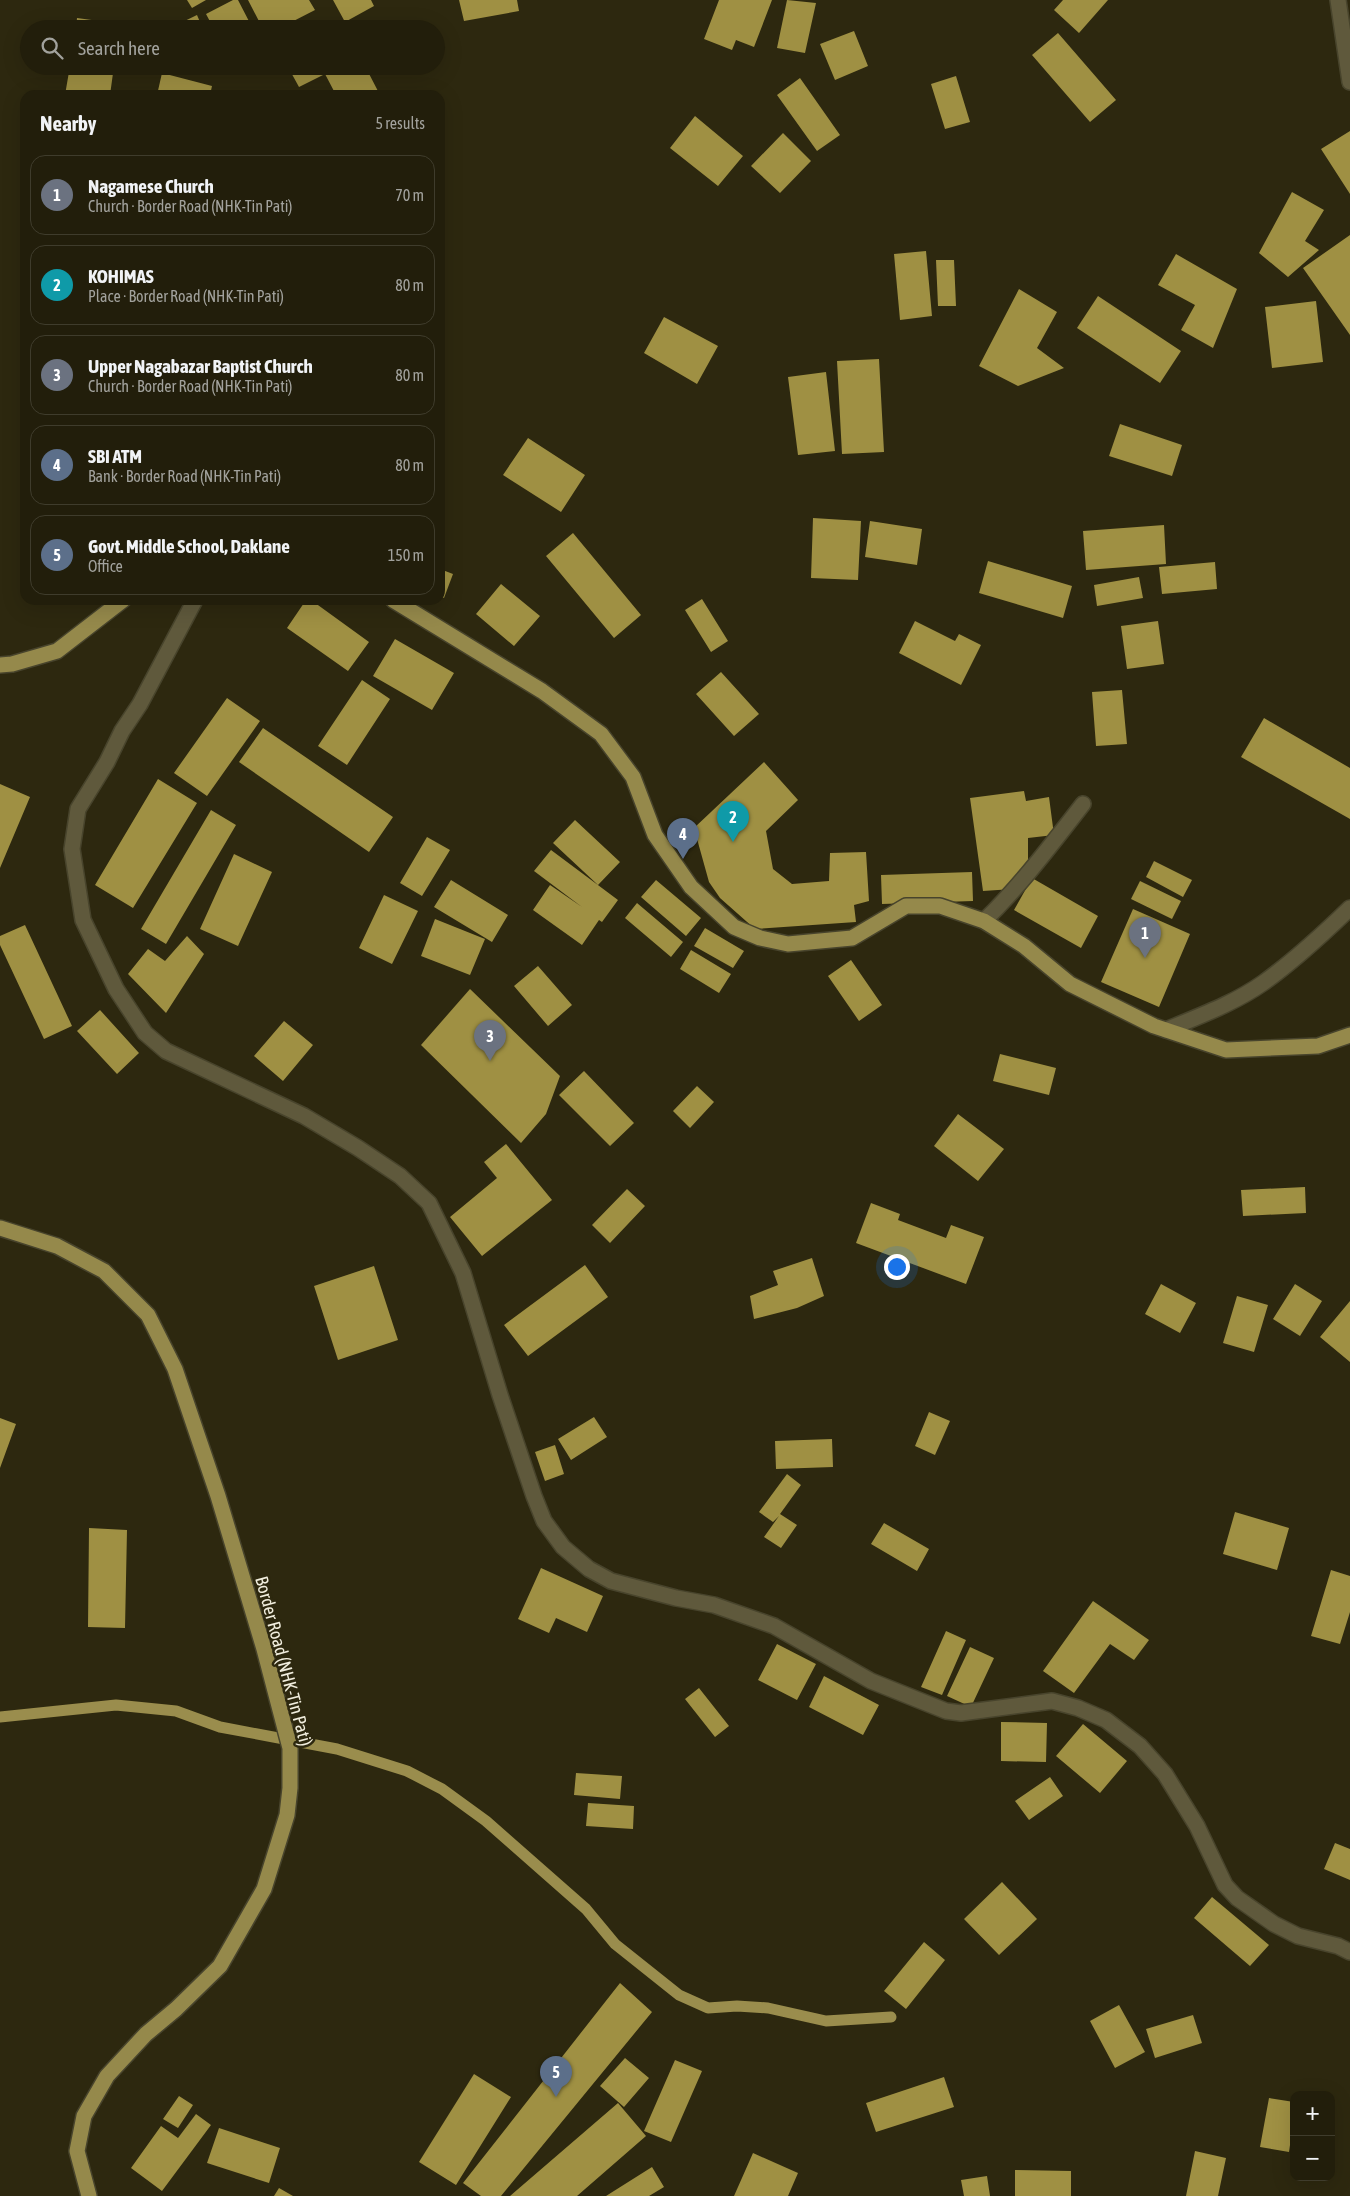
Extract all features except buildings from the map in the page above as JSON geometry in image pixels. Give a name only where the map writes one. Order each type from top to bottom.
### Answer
[{"type":"main road","points":[[0,664],[12,664],[57,651],[117,605]]},
{"type":"main road","points":[[401,605],[542,691],[601,734],[632,777],[655,835],[691,887],[734,927],[760,938],[788,944],[852,938],[906,906],[940,906],[984,921],[1024,946],[1070,984],[1154,1026],[1226,1050],[1318,1046],[1350,1035]]},
{"type":"main road","name":"Border Road (NHK-Tin Pati)","points":[[0,1228],[57,1246],[104,1271],[148,1315],[175,1369],[218,1496],[264,1649],[290,1748],[290,1788],[287,1815],[264,1889],[220,1966],[176,2009],[146,2034],[107,2076],[84,2116],[77,2151],[89,2196]]},
{"type":"street","points":[[1338,0],[1350,82]]},
{"type":"street","points":[[192,605],[140,704],[122,731],[108,762],[78,810],[72,850],[83,920],[116,989],[145,1033],[166,1051],[304,1116],[400,1176],[429,1203],[463,1273],[500,1395],[534,1496],[544,1521],[563,1547],[589,1569],[611,1581],[676,1598],[714,1605],[774,1626],[871,1681],[946,1711],[961,1713],[1052,1701],[1078,1708],[1106,1720],[1140,1746],[1165,1774],[1197,1826],[1225,1885],[1237,1898],[1274,1924],[1298,1936],[1338,1946],[1350,1952]]},
{"type":"street","points":[[984,921],[1017,888],[1043,858],[1082,804]]},
{"type":"street","points":[[1166,1030],[1222,1007],[1262,984],[1311,945],[1350,908]]},
{"type":"waterway","points":[[0,1717],[116,1705],[176,1711],[220,1727],[337,1749],[407,1771],[442,1789],[486,1821],[586,1909],[615,1944],[679,1995],[708,2008],[737,2006],[768,2008],[826,2021],[891,2017]]},
{"type":"place","name":"KOHIMAS","points":[[733,842]]},
{"type":"place","name":"SBI ATM","points":[[683,859]]},
{"type":"place","name":"Nagamese Church","points":[[1145,958]]},
{"type":"place","name":"Upper Nagabazar Baptist Church","points":[[490,1061]]},
{"type":"place","name":"Govt. Middle School, Daklane","points":[[556,2097]]}]
